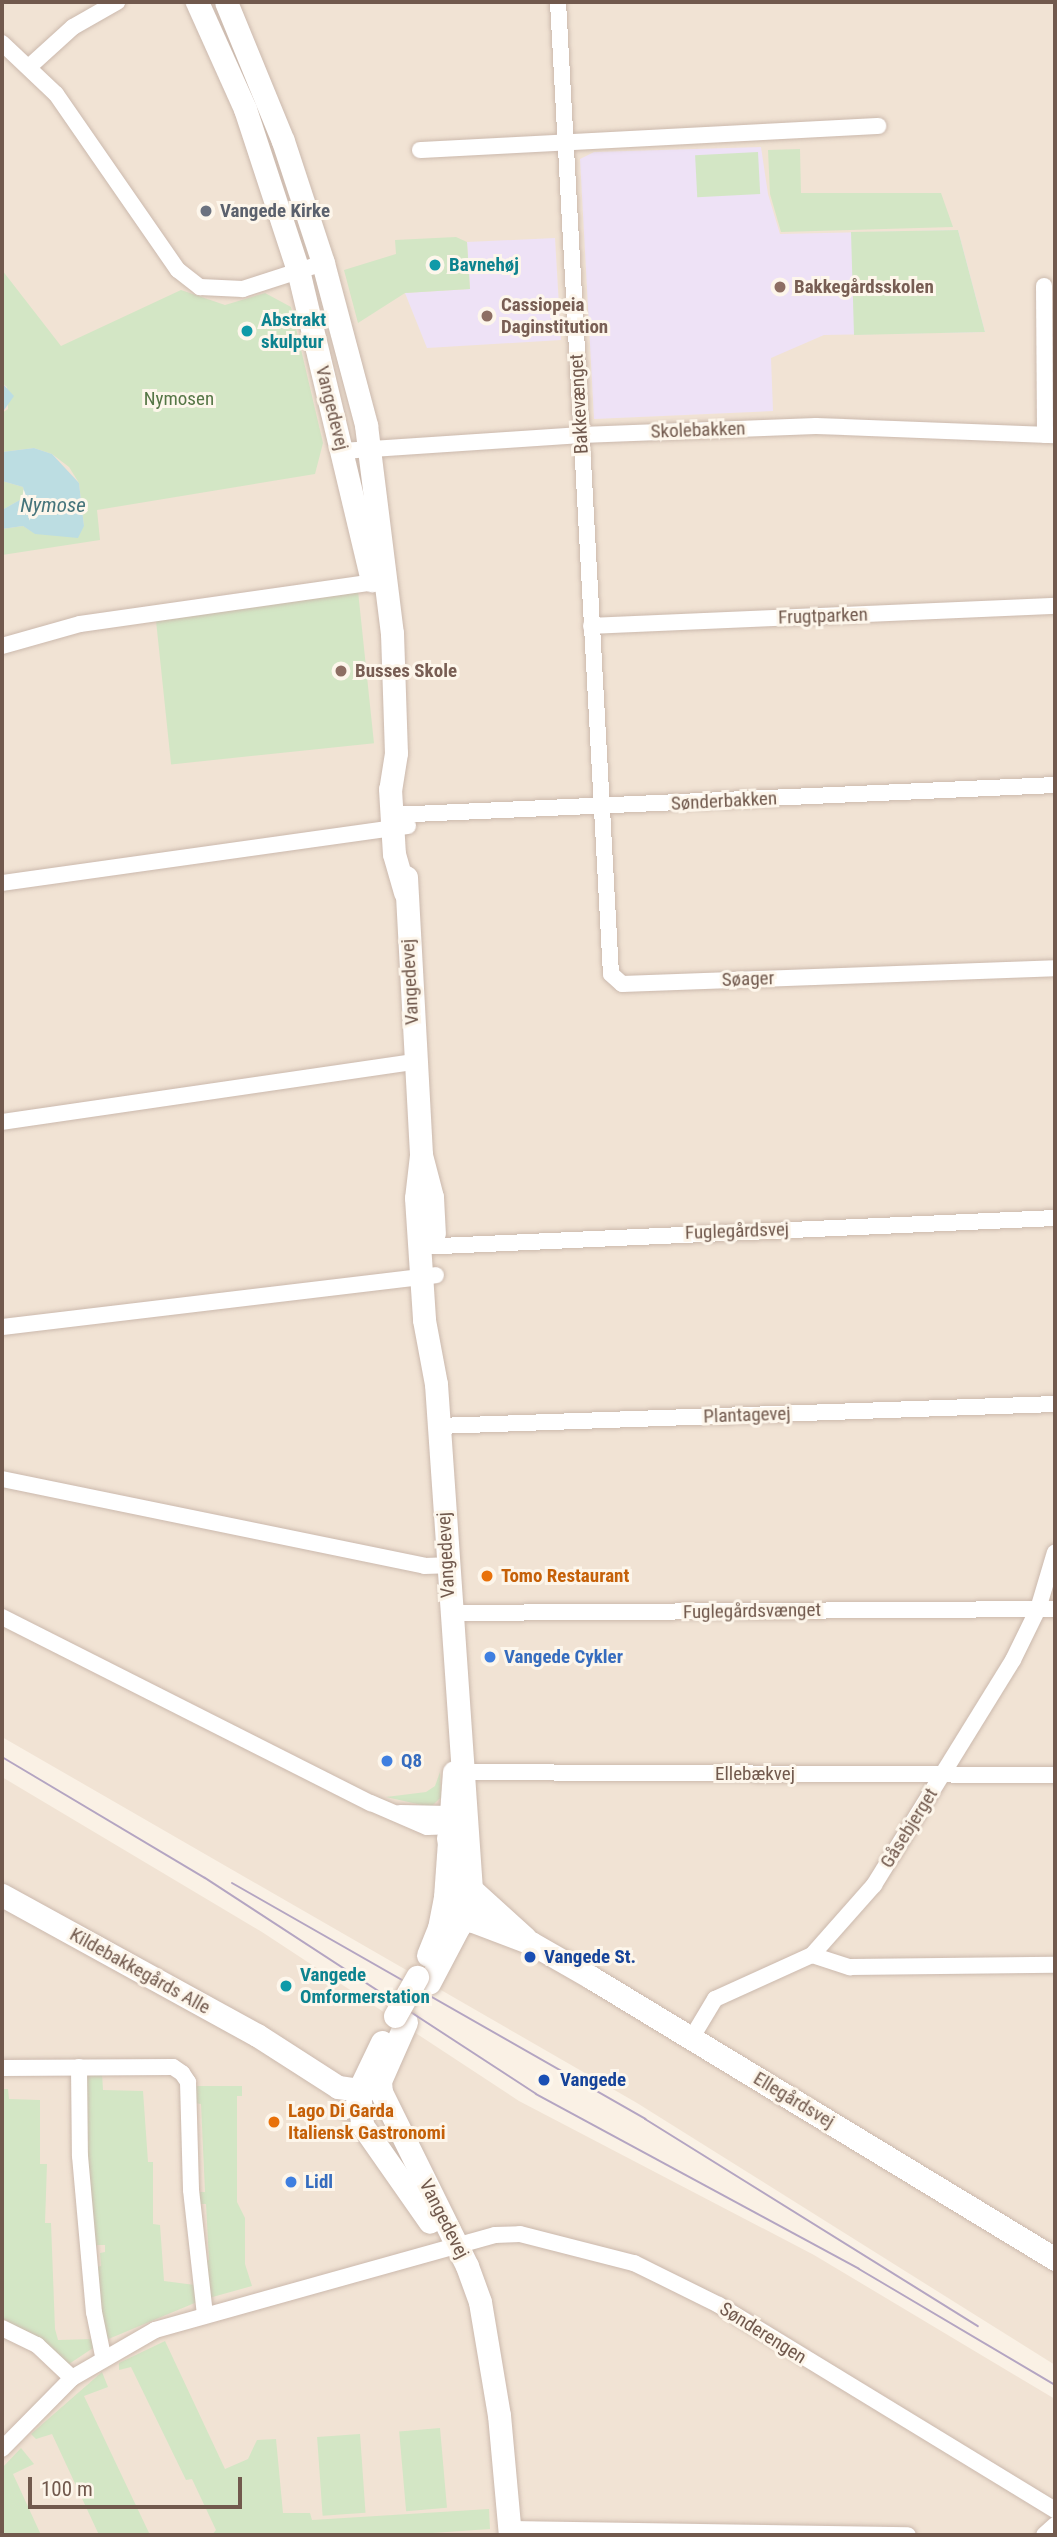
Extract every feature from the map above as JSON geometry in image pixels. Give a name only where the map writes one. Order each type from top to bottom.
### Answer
[{"type":"street","points":[[30,66],[73,27],[117,2]]},
{"type":"street","name":"Vangedevej","points":[[197,2],[245,109],[298,270],[342,451],[379,581]]},
{"type":"street","name":"Vangedevej","points":[[226,2],[283,141],[323,263],[370,449],[379,581],[390,663],[421,1155],[416,1198],[427,1246],[428,1276],[424,1320],[434,1360],[458,1765],[454,1826],[439,1928],[426,1980]]},
{"type":"street","name":"Bakkevænget","points":[[558,2],[601,807]]},
{"type":"street","points":[[2,43],[30,66],[76,121],[178,270],[201,286],[221,291],[243,289],[323,263]]},
{"type":"street","points":[[420,150],[878,126]]},
{"type":"street","points":[[1044,286],[1050,435]]},
{"type":"street","name":"Skolebakken","points":[[342,451],[581,435],[816,426],[1050,435]]},
{"type":"street","points":[[2,646],[80,624],[379,581]]},
{"type":"street","name":"Frugtparken","points":[[591,626],[1055,606]]},
{"type":"street","name":"Sønderbakken","points":[[2,883],[400,821],[601,807],[1055,785]]},
{"type":"street","name":"Søager","points":[[601,807],[611,974],[622,984],[1055,968]]},
{"type":"street","points":[[2,1122],[415,1062]]},
{"type":"street","name":"Fuglegårdsvej","points":[[427,1246],[1055,1217]]},
{"type":"street","points":[[2,1327],[428,1276]]},
{"type":"street","name":"Plantagevej","points":[[438,1426],[1055,1404]]},
{"type":"street","points":[[2,1479],[424,1566],[447,1565]]},
{"type":"street","name":"Gåsebjerget","points":[[691,2039],[715,1999],[812,1955],[874,1885],[1013,1660],[1038,1609],[1055,1552]]},
{"type":"street","name":"Fuglegårdsvænget","points":[[450,1613],[1055,1609]]},
{"type":"street","points":[[2,1617],[398,1814],[427,1827],[454,1826],[464,1913]]},
{"type":"street","name":"Ellebækvej","points":[[458,1765],[1055,1775]]},
{"type":"street","name":"Vangedevej","points":[[354,2096],[464,1913],[471,1889],[454,1826]]},
{"type":"street","points":[[471,1889],[487,1917]]},
{"type":"street","name":"Kildebakkegårds Alle","points":[[2,1895],[278,2047],[354,2096]]},
{"type":"street","points":[[464,1913],[492,1918],[531,1943]]},
{"type":"street","points":[[439,1928],[464,1913],[487,1917]]},
{"type":"street","points":[[426,1980],[469,1932],[487,1917]]},
{"type":"street","name":"Ellegårdsvej","points":[[487,1917],[1055,2259]]},
{"type":"street","points":[[812,1955],[850,1967],[1055,1965]]},
{"type":"street","points":[[79,2067],[82,2182],[94,2312],[103,2357]]},
{"type":"street","points":[[2,2068],[173,2067],[188,2082],[191,2190],[205,2314]]},
{"type":"street","points":[[354,2096],[430,2193]]},
{"type":"street","name":"Vangedevej","points":[[354,2096],[430,2193],[452,2248],[489,2363],[510,2532]]},
{"type":"street","name":"Vangedevej","points":[[354,2096],[422,2207],[452,2248]]},
{"type":"street","name":"Sønderengen","points":[[2,2449],[72,2378],[103,2357],[155,2330],[205,2314],[452,2248],[520,2234],[634,2263],[719,2305],[1055,2510]]},
{"type":"street","points":[[2,2328],[46,2351],[72,2378]]},
{"type":"street","points":[[1044,2535],[1055,2525]]},
{"type":"street","points":[[510,2532],[908,2535]]},
{"type":"shaded area","points":[[2,2],[1055,2],[1055,2365],[637,2103],[2,1737]]},
{"type":"shaded area","name":"Bakkegårdsskolen","points":[[761,147],[768,194],[780,234],[958,230],[985,332],[824,335],[771,358],[773,411],[594,419],[580,159],[594,152]]},
{"type":"shaded area","name":"Cassiopeia Daginstitution","points":[[555,238],[561,340],[427,348],[405,293],[470,289],[467,242]]},
{"type":"shaded area","points":[[2,1777],[262,1932],[519,2101],[814,2255],[1055,2399],[1055,2535],[2,2535]]},
{"type":"green space","points":[[800,149],[801,193],[941,193],[953,227],[781,232],[770,194],[768,150]]},
{"type":"green space","points":[[758,152],[760,194],[697,197],[695,155]]},
{"type":"green space","points":[[958,230],[985,332],[854,335],[851,232]]},
{"type":"green space","points":[[456,237],[467,242],[470,289],[405,293],[358,323],[344,270],[396,254],[395,240]]},
{"type":"green space","name":"Nymosen","points":[[2,270],[61,346],[181,290],[225,305],[265,293],[291,307],[323,443],[315,474],[97,510],[100,540],[2,555],[2,529],[23,526],[36,534],[84,526],[79,483],[69,467],[52,454],[34,448],[2,452],[2,413],[8,409],[7,387],[2,383]]},
{"type":"green space","points":[[2,481],[23,487],[25,497],[2,510]]},
{"type":"green space","points":[[358,591],[374,743],[171,764],[155,612]]},
{"type":"green space","points":[[440,1772],[441,1797],[431,1807],[386,1797],[426,1792],[435,1786]]},
{"type":"green space","points":[[102,2073],[103,2090],[143,2091],[148,2162],[153,2162],[153,2224],[160,2225],[164,2281],[195,2285],[197,2302],[106,2340],[95,2267],[101,2266],[100,2253],[105,2252],[105,2245],[94,2245],[86,2155],[87,2076]]},
{"type":"green space","points":[[193,2086],[242,2086],[242,2096],[237,2096],[237,2202],[245,2218],[245,2264],[252,2286],[209,2298],[203,2262],[209,2260],[206,2204],[198,2204],[197,2192],[205,2192],[201,2104],[193,2103]]},
{"type":"green space","points":[[2,2089],[8,2089],[9,2099],[40,2100],[40,2164],[47,2164],[45,2223],[51,2223],[55,2329],[58,2340],[93,2339],[96,2346],[69,2364],[43,2341],[2,2321]]},
{"type":"green space","points":[[165,2341],[225,2469],[248,2459],[257,2440],[276,2439],[283,2513],[310,2513],[312,2520],[489,2509],[490,2529],[404,2535],[212,2535],[216,2530],[192,2479],[186,2480],[131,2367],[119,2370],[119,2363]]},
{"type":"green space","points":[[102,2372],[108,2387],[84,2396],[150,2535],[99,2535],[52,2434],[36,2439],[31,2434]]},
{"type":"green space","points":[[440,2428],[447,2508],[406,2511],[399,2432]]},
{"type":"green space","points":[[360,2434],[366,2513],[323,2516],[317,2437]]},
{"type":"green space","points":[[21,2448],[34,2464],[13,2474],[41,2535],[2,2535],[2,2468]]},
{"type":"water","points":[[2,383],[14,396],[2,413]]},
{"type":"water","name":"Nymose","points":[[34,448],[52,454],[79,483],[84,526],[78,538],[35,534],[23,526],[2,529],[2,510],[25,497],[23,487],[2,481],[2,452]]},
{"type":"tram line","points":[[2,1757],[205,1878],[536,2094],[859,2269],[1055,2385]]},
{"type":"tram line","points":[[232,1883],[645,2119],[978,2326]]},
{"type":"place","name":"Vangede Kirke","points":[[206,211]]},
{"type":"place","name":"Bavnehøj","points":[[435,265]]},
{"type":"place","name":"Bakkegårdsskolen","points":[[780,287]]},
{"type":"place","name":"Cassiopeia Daginstitution","points":[[487,316]]},
{"type":"place","name":"Abstrakt skulptur","points":[[247,331]]},
{"type":"place","name":"Busses Skole","points":[[341,671]]},
{"type":"place","name":"Tomo Restaurant","points":[[487,1576]]},
{"type":"place","name":"Vangede Cykler","points":[[490,1657]]},
{"type":"place","name":"Q8","points":[[387,1761]]},
{"type":"place","name":"Vangede St.","points":[[530,1957]]},
{"type":"place","name":"Vangede Omformerstation","points":[[286,1986]]},
{"type":"place","name":"Vangede","points":[[544,2080]]},
{"type":"place","name":"Lago Di Garda Italiensk Gastronomi","points":[[274,2122]]},
{"type":"place","name":"Lidl","points":[[291,2182]]}]
